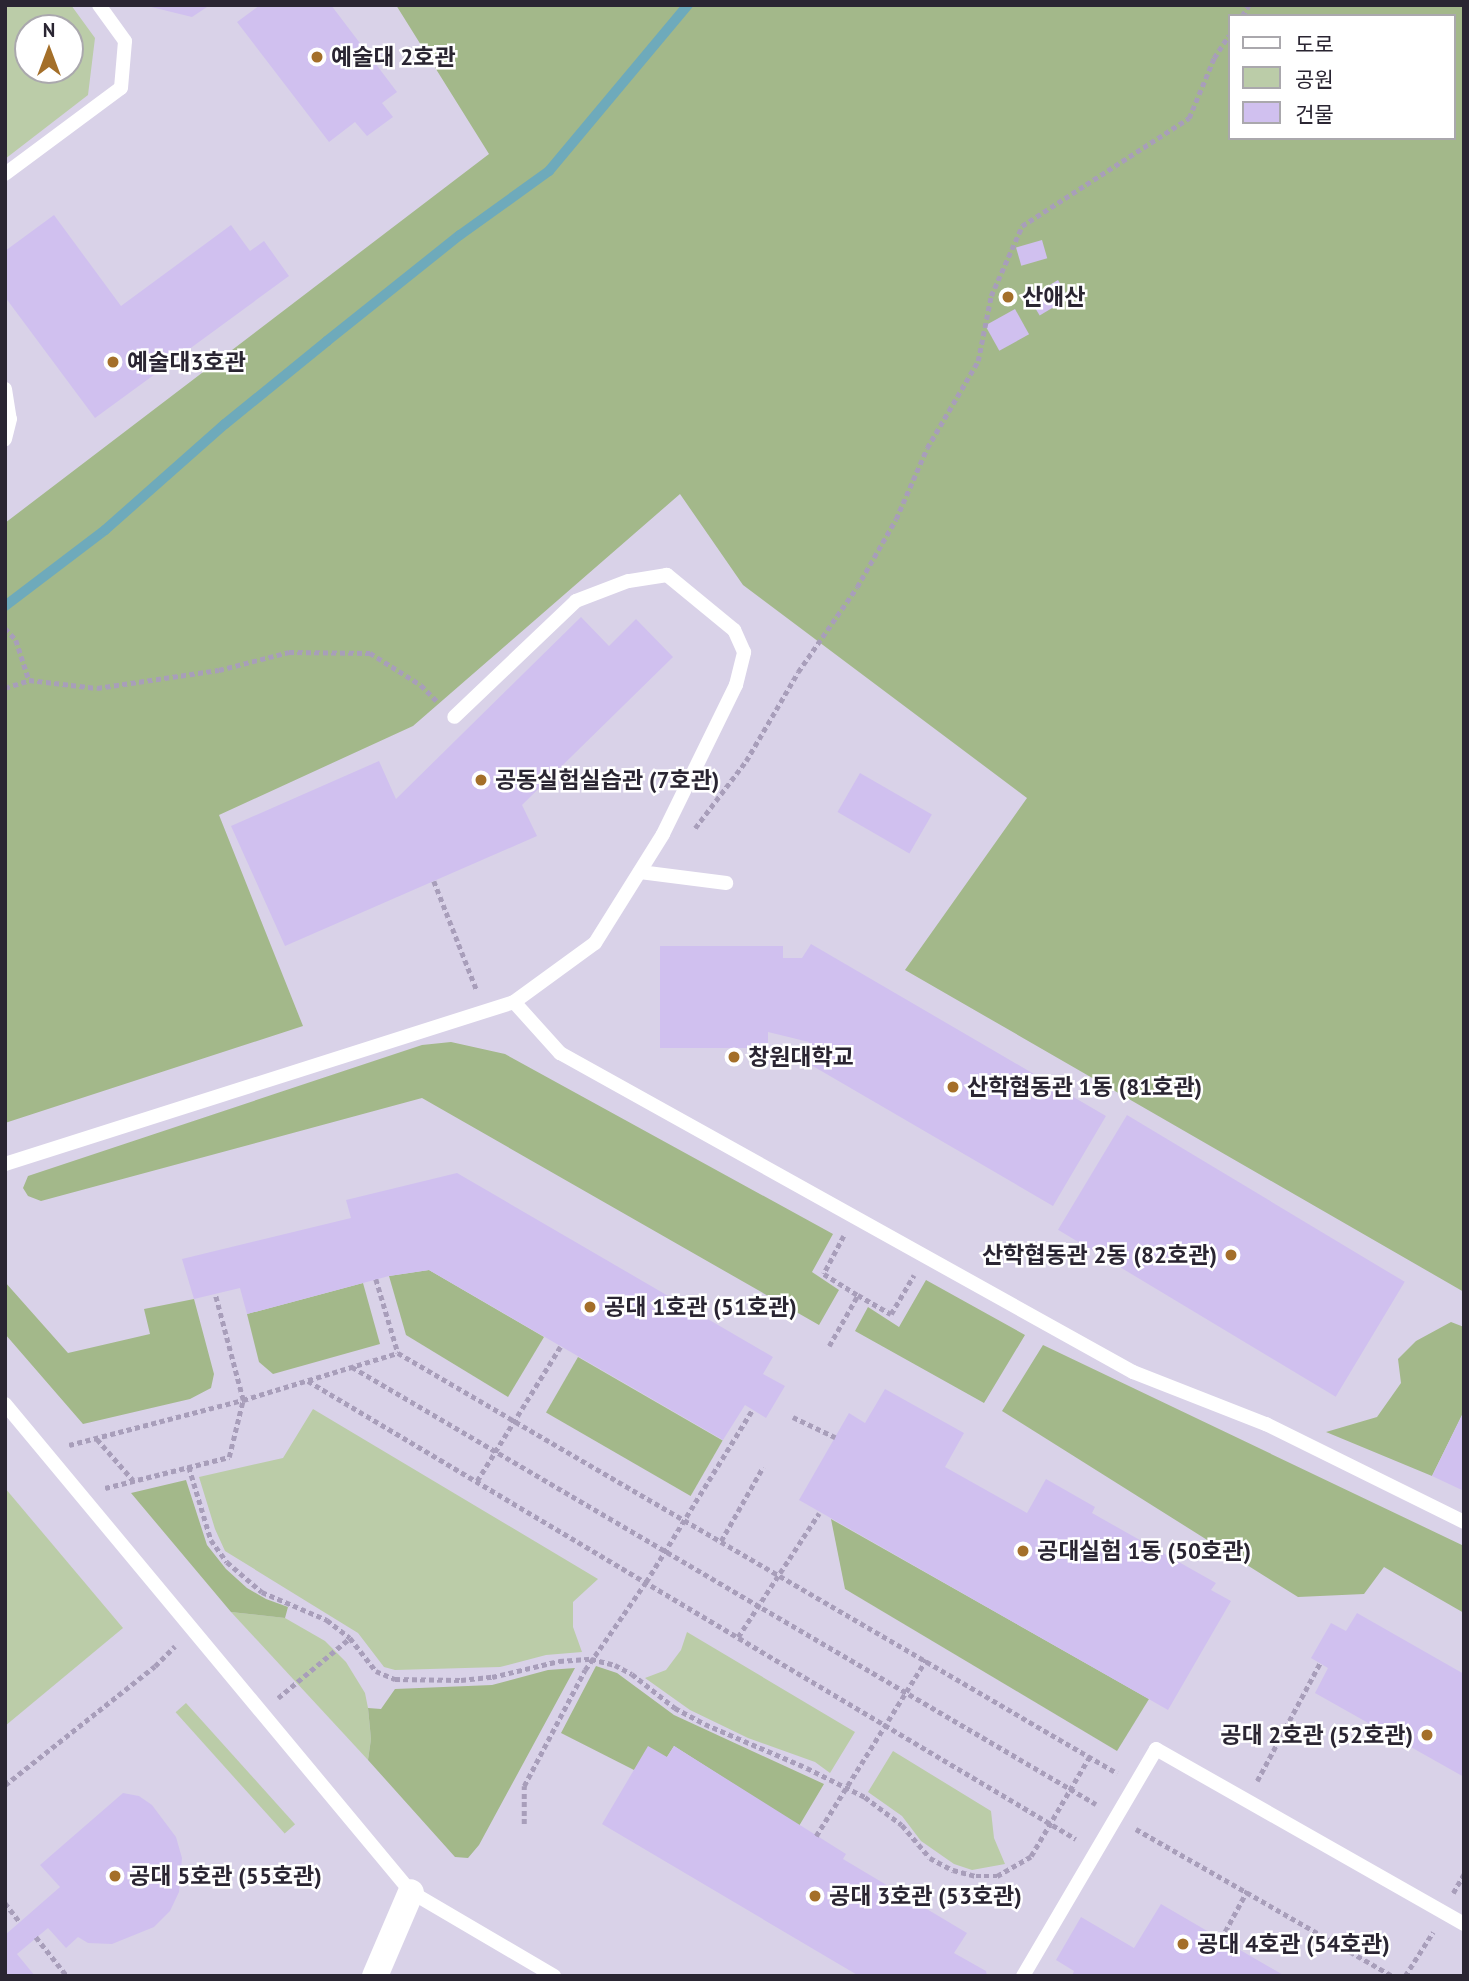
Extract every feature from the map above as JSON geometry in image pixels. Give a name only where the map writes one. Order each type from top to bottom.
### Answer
[{"type":"street","points":[[375,1976],[411,1892]]},
{"type":"lane","points":[[5,174],[121,88],[125,41],[99,5]]},
{"type":"lane","points":[[5,389],[10,419],[5,439]]},
{"type":"lane","points":[[5,1164],[514,1002],[595,943],[640,872],[736,685],[744,652],[734,630],[667,575],[599,590],[576,601],[454,717]]},
{"type":"lane","points":[[640,872],[726,883]]},
{"type":"lane","points":[[514,1002],[560,1053],[1133,1372],[1266,1424],[1464,1522]]},
{"type":"lane","points":[[5,1404],[411,1892],[554,1976]]},
{"type":"lane","points":[[1023,1976],[1156,1749],[1464,1924]]},
{"type":"path","points":[[692,832],[746,761],[798,672],[857,587],[896,519],[927,448],[978,361],[990,296],[1022,226],[1189,118],[1214,58],[1228,37]]},
{"type":"path","points":[[5,628],[16,640],[29,680]]},
{"type":"path","points":[[5,688],[29,680],[97,688],[219,670],[289,652],[370,653],[421,685],[454,717]]},
{"type":"path","points":[[434,881],[485,1011]]},
{"type":"path","points":[[854,1218],[824,1274],[891,1314],[925,1258]]},
{"type":"path","points":[[376,1279],[398,1353],[1137,1783]]},
{"type":"path","points":[[80,1495],[229,1457],[243,1400],[215,1294]]},
{"type":"path","points":[[829,1346],[858,1295]]},
{"type":"path","points":[[477,1481],[560,1347]]},
{"type":"path","points":[[45,1452],[243,1400],[398,1353]]},
{"type":"path","points":[[352,1367],[1393,1976]]},
{"type":"path","points":[[307,1380],[1097,1850]]},
{"type":"path","points":[[524,1824],[524,1786],[591,1659],[646,1582],[753,1409]]},
{"type":"path","points":[[793,1417],[835,1437]]},
{"type":"path","points":[[97,1439],[134,1481]]},
{"type":"path","points":[[189,1467],[211,1540],[227,1562],[262,1592],[311,1610],[350,1638],[376,1671],[395,1679],[492,1677],[549,1662],[591,1659],[632,1674],[652,1692],[705,1724],[847,1788],[886,1810],[930,1858],[953,1870],[976,1876],[996,1876],[1031,1856],[1090,1756]]},
{"type":"path","points":[[721,1541],[763,1468]]},
{"type":"path","points":[[738,1637],[819,1513]]},
{"type":"path","points":[[5,1785],[155,1666],[192,1629]]},
{"type":"path","points":[[261,1712],[350,1638]]},
{"type":"path","points":[[816,1836],[926,1660]]},
{"type":"path","points":[[1246,1800],[1320,1664]]},
{"type":"path","points":[[1222,1939],[1247,1891]]},
{"type":"path","points":[[5,1903],[19,1921]]},
{"type":"path","points":[[36,1937],[67,1976]]},
{"type":"shaded area","name":"창원대학교","points":[[5,5],[1464,5],[1464,1976],[5,1976]]},
{"type":"green space","points":[[5,5],[71,5],[78,14],[14,14],[14,84],[84,84],[84,23],[95,38],[88,95],[5,159]]},
{"type":"green space","points":[[396,5],[1464,5],[1464,1292],[905,970],[1027,798],[743,585],[680,494],[413,726],[219,815],[303,1026],[5,1123],[5,523],[489,154]]},
{"type":"green space","points":[[451,1042],[505,1054],[833,1234],[812,1272],[839,1290],[819,1325],[422,1098],[41,1201],[28,1196],[23,1188],[28,1176],[422,1045]]},
{"type":"green space","points":[[429,1270],[544,1337],[508,1397],[406,1335],[389,1276]]},
{"type":"green space","points":[[926,1280],[1025,1335],[984,1403],[855,1331],[868,1307],[899,1327]]},
{"type":"green space","points":[[5,1282],[68,1353],[150,1334],[144,1309],[194,1299],[214,1374],[211,1388],[190,1399],[83,1424],[5,1334]]},
{"type":"green space","points":[[363,1283],[380,1344],[273,1374],[259,1362],[247,1314]]},
{"type":"green space","points":[[1451,1322],[1464,1327],[1464,1411],[1432,1476],[1326,1432],[1377,1417],[1401,1383],[1398,1359],[1416,1341]]},
{"type":"green space","points":[[1043,1345],[1464,1546],[1464,1613],[1384,1567],[1364,1594],[1298,1597],[1002,1411]]},
{"type":"green space","points":[[578,1357],[723,1440],[691,1496],[546,1412]]},
{"type":"green space","points":[[313,1409],[598,1579],[573,1602],[573,1627],[582,1652],[546,1655],[500,1667],[395,1670],[384,1667],[358,1633],[225,1551],[215,1529],[199,1477],[283,1458]]},
{"type":"green space","points":[[186,1480],[207,1545],[226,1569],[247,1588],[288,1607],[285,1618],[231,1612],[131,1493]]},
{"type":"green space","points":[[5,1488],[123,1628],[5,1726]]},
{"type":"green space","points":[[831,1519],[1149,1699],[1117,1751],[845,1589]]},
{"type":"green space","points":[[231,1612],[285,1618],[325,1641],[346,1662],[365,1693],[371,1739],[368,1760]]},
{"type":"green space","points":[[687,1632],[855,1732],[830,1773],[815,1762],[748,1738],[690,1710],[645,1678],[666,1670],[681,1650]]},
{"type":"green space","points":[[596,1666],[617,1673],[674,1715],[824,1784],[799,1826],[674,1746],[667,1757],[634,1770],[561,1733]]},
{"type":"green space","points":[[575,1668],[479,1845],[468,1858],[455,1857],[368,1760],[371,1739],[368,1708],[381,1709],[395,1689],[492,1685],[548,1670]]},
{"type":"green space","points":[[186,1703],[295,1824],[285,1834],[176,1712]]},
{"type":"green space","points":[[893,1751],[991,1811],[994,1838],[1005,1864],[972,1870],[954,1864],[921,1841],[902,1816],[868,1792]]},
{"type":"building","points":[[143,5],[210,5],[192,17]]},
{"type":"building","name":"예술대 2호관","points":[[260,5],[331,5],[397,92],[382,103],[393,117],[367,136],[355,122],[329,142],[237,22]]},
{"type":"building","name":"예술대3호관","points":[[54,215],[121,306],[231,225],[250,251],[264,241],[289,276],[95,418],[5,297],[5,251]]},
{"type":"building","points":[[1042,240],[1047,258],[1021,266],[1016,247]]},
{"type":"building","points":[[1058,280],[1069,298],[1040,316],[1029,298]]},
{"type":"building","points":[[1015,309],[1029,334],[999,351],[985,325]]},
{"type":"building","name":"공동실험실습관 (7호관)","points":[[581,617],[609,646],[636,619],[673,657],[522,805],[537,836],[285,946],[231,826],[379,761],[396,799]]},
{"type":"building","points":[[860,773],[932,814],[909,853],[838,812]]},
{"type":"building","name":"산학협동관 1동 (81호관)","points":[[811,944],[1106,1116],[1053,1206],[799,1058],[809,1042],[768,1032],[768,1048],[660,1048],[660,946],[783,946],[783,958],[802,958]]},
{"type":"building","name":"산학협동관 2동 (82호관)","points":[[1127,1115],[1405,1282],[1336,1397],[1058,1230]]},
{"type":"building","name":"공대 1호관 (51호관)","points":[[457,1173],[773,1357],[763,1374],[785,1386],[766,1418],[745,1405],[723,1440],[429,1270],[389,1276],[247,1314],[240,1288],[194,1299],[182,1259],[351,1218],[346,1200]]},
{"type":"building","name":"공대실험 1동 (50호관)","points":[[885,1389],[964,1433],[945,1467],[1027,1513],[1046,1479],[1095,1507],[1092,1513],[1216,1583],[1211,1590],[1231,1601],[1168,1710],[799,1500],[849,1413],[865,1423]]},
{"type":"building","points":[[1464,1411],[1464,1491],[1432,1476]]},
{"type":"building","name":"공대 2호관 (52호관)","points":[[1357,1613],[1464,1674],[1464,1777],[1315,1693],[1328,1668],[1311,1658],[1331,1623],[1346,1631]]},
{"type":"building","name":"공대 3호관 (53호관)","points":[[648,1746],[667,1757],[674,1746],[846,1854],[843,1859],[967,1933],[954,1953],[986,1971],[987,1976],[859,1976],[602,1824]]},
{"type":"building","name":"공대 5호관 (55호관)","points":[[123,1793],[139,1796],[152,1805],[176,1837],[182,1858],[179,1892],[170,1911],[154,1927],[112,1944],[88,1943],[78,1937],[66,1948],[48,1928],[17,1954],[35,1976],[5,1976],[5,1935],[60,1887],[40,1865]]},
{"type":"building","name":"공대 4호관 (54호관)","points":[[1161,1904],[1285,1976],[1072,1976],[1074,1971],[1056,1960],[1081,1917],[1134,1948]]},
{"type":"waterway","points":[[5,606],[105,530],[225,424],[327,341],[460,235],[549,171],[688,5]]},
{"type":"place","name":"예술대 2호관","points":[[317,57]]},
{"type":"place","name":"산애산","points":[[1008,297]]},
{"type":"place","name":"예술대3호관","points":[[113,362]]},
{"type":"place","name":"공동실험실습관 (7호관)","points":[[481,780]]},
{"type":"place","name":"창원대학교","points":[[734,1057]]},
{"type":"place","name":"산학협동관 1동 (81호관)","points":[[953,1087]]},
{"type":"place","name":"산학협동관 2동 (82호관)","points":[[1231,1255]]},
{"type":"place","name":"공대 1호관 (51호관)","points":[[590,1307]]},
{"type":"place","name":"공대실험 1동 (50호관)","points":[[1023,1551]]},
{"type":"place","name":"공대 2호관 (52호관)","points":[[1427,1735]]},
{"type":"place","name":"공대 5호관 (55호관)","points":[[115,1876]]},
{"type":"place","name":"공대 3호관 (53호관)","points":[[815,1896]]},
{"type":"place","name":"공대 4호관 (54호관)","points":[[1183,1944]]}]
